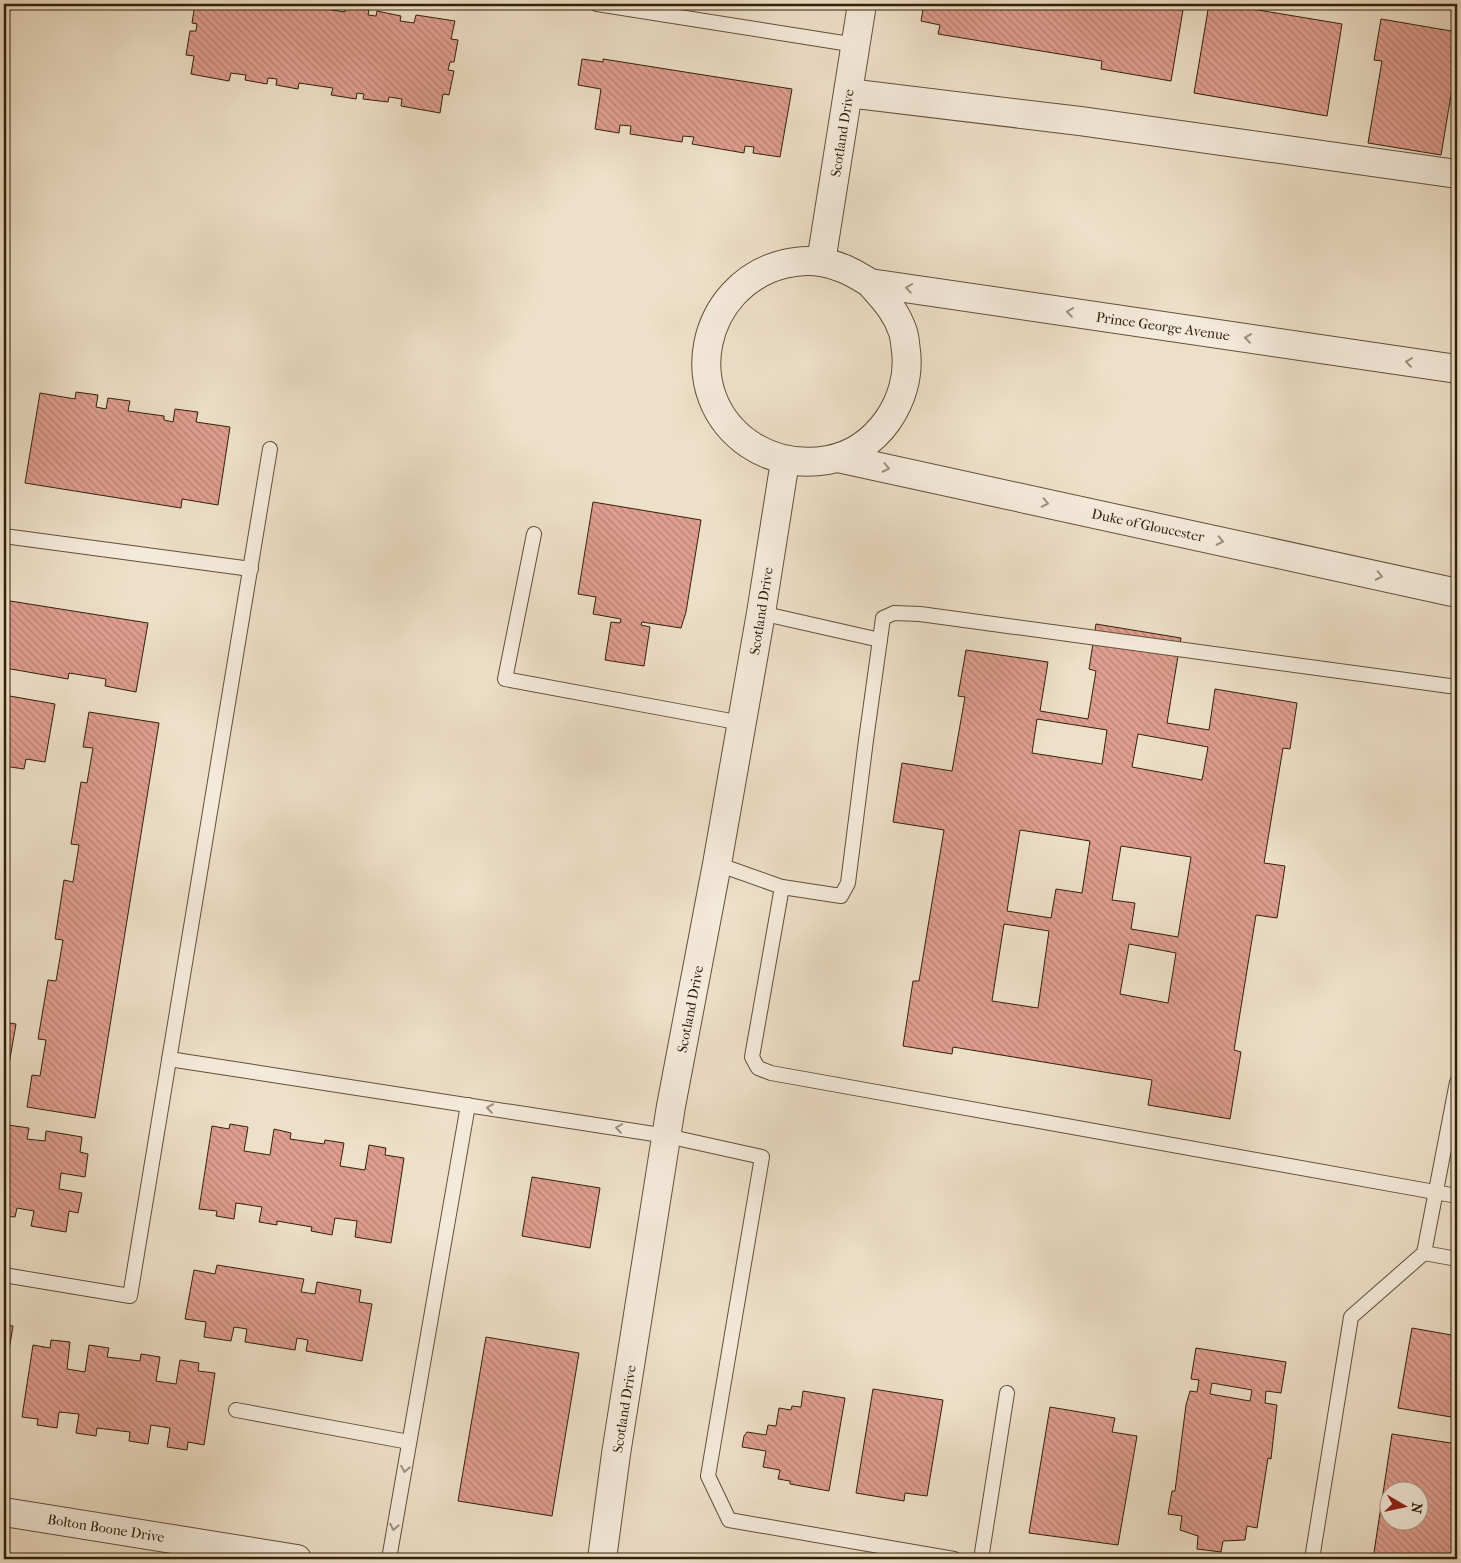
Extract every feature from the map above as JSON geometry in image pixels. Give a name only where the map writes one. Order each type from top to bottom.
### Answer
[{"type":"street","name":"Scotland Drive","points":[[821,262],[862,4]]},
{"type":"street","points":[[848,93],[1080,121],[1457,174]]},
{"type":"street","points":[[796,261],[821,262],[847,269],[870,283],[890,306],[904,334],[907,364],[902,395],[888,422],[866,444],[838,458],[812,463],[785,460],[761,452],[740,437],[723,418],[711,395],[706,370],[708,344],[715,319],[729,297],[748,280],[771,268],[796,261]]},
{"type":"street","name":"Prince George Avenue","points":[[870,283],[1457,369]]},
{"type":"street","name":"Duke of Gloucester","points":[[838,458],[1457,593]]},
{"type":"street","name":"Scotland Drive","points":[[602,1559],[616,1454],[667,1136],[742,723],[785,460]]},
{"type":"street","name":"Bolton Boone Drive","points":[[4,1512],[181,1550],[297,1559]]},
{"type":"lane","points":[[597,4],[856,45]]},
{"type":"lane","points":[[4,1275],[130,1296],[270,449]]},
{"type":"lane","points":[[534,534],[505,679],[742,723]]},
{"type":"lane","points":[[4,536],[251,569]]},
{"type":"lane","points":[[761,613],[880,640]]},
{"type":"lane","points":[[717,864],[782,887],[841,896],[848,883],[883,618],[894,613],[920,614],[1457,687]]},
{"type":"lane","points":[[782,887],[752,1057],[758,1068],[771,1073],[1457,1196]]},
{"type":"lane","points":[[169,1059],[667,1136],[762,1157],[708,1476],[729,1520],[954,1559]]},
{"type":"lane","points":[[1312,1559],[1351,1317],[1424,1253],[1457,1082]]},
{"type":"lane","points":[[389,1559],[468,1105]]},
{"type":"lane","points":[[1424,1253],[1457,1259]]},
{"type":"lane","points":[[981,1559],[1007,1393]]},
{"type":"lane","points":[[236,1410],[409,1442]]},
{"type":"building","points":[[195,4],[313,4],[313,7],[345,12],[346,6],[369,10],[368,15],[376,16],[377,11],[401,16],[400,21],[414,23],[416,15],[455,21],[451,39],[458,40],[454,62],[450,62],[448,70],[454,71],[449,95],[443,94],[440,113],[401,106],[402,99],[389,97],[388,102],[363,99],[364,94],[357,93],[356,99],[331,95],[333,88],[299,83],[298,89],[276,85],[277,79],[268,78],[267,84],[245,80],[246,75],[231,73],[229,81],[191,74],[194,56],[186,55],[190,31],[196,31],[197,24],[192,23]]},
{"type":"building","points":[[924,4],[1184,4],[1171,81],[1101,69],[1102,61],[938,34],[940,25],[921,21]]},
{"type":"building","points":[[1209,4],[1222,4],[1342,24],[1327,116],[1194,93]]},
{"type":"building","points":[[1381,19],[1457,32],[1457,72],[1455,71],[1441,155],[1368,143],[1382,61],[1374,60]]},
{"type":"building","points":[[582,59],[603,62],[603,59],[792,89],[780,157],[753,153],[754,147],[745,146],[744,153],[692,144],[694,137],[683,136],[682,142],[630,134],[631,126],[620,125],[619,133],[595,129],[601,89],[578,85]]},
{"type":"building","points":[[76,392],[98,395],[96,407],[106,409],[108,398],[130,401],[128,411],[164,416],[164,420],[173,422],[175,409],[198,412],[196,422],[230,427],[218,505],[182,499],[181,508],[25,483],[40,393],[75,399]]},
{"type":"building","points":[[593,502],[701,520],[686,612],[681,628],[642,622],[641,625],[650,627],[644,666],[605,660],[611,622],[620,623],[621,619],[593,614],[596,597],[578,594]]},
{"type":"building","points":[[4,600],[148,623],[136,692],[105,686],[106,679],[69,673],[68,679],[5,668]]},
{"type":"building","points":[[1096,624],[1181,638],[1167,723],[1209,730],[1215,689],[1297,703],[1290,749],[1283,748],[1264,863],[1285,866],[1277,918],[1256,915],[1234,1050],[1241,1052],[1230,1119],[1148,1105],[1152,1080],[953,1047],[952,1054],[903,1046],[913,981],[919,981],[944,830],[893,822],[902,763],[952,771],[965,697],[958,696],[966,650],[1048,662],[1040,711],[1088,719],[1096,671],[1089,669]],"holes":[[[1037,719],[1107,730],[1102,764],[1032,753]],[[1138,734],[1208,747],[1202,780],[1132,767]],[[1020,830],[1090,841],[1082,893],[1056,889],[1051,918],[1007,911]],[[1121,846],[1191,857],[1178,937],[1131,929],[1135,903],[1112,900]],[[1004,924],[1049,931],[1038,1008],[992,1001]],[[1129,944],[1176,953],[1168,1003],[1120,994]]]},
{"type":"building","points":[[4,695],[55,704],[45,762],[26,759],[24,769],[4,766]]},
{"type":"building","points":[[89,712],[159,723],[95,1118],[27,1107],[32,1075],[40,1076],[46,1040],[38,1039],[48,980],[56,981],[63,940],[55,939],[64,880],[73,882],[79,845],[71,844],[81,782],[87,783],[93,748],[83,747]]},
{"type":"building","points":[[4,1022],[16,1024],[4,1093]]},
{"type":"building","points":[[230,1124],[248,1127],[244,1151],[270,1155],[274,1129],[291,1133],[290,1139],[324,1144],[325,1140],[344,1143],[340,1166],[365,1170],[369,1145],[386,1148],[385,1155],[404,1158],[391,1243],[355,1237],[357,1221],[335,1218],[332,1235],[311,1231],[312,1227],[277,1221],[277,1225],[259,1222],[262,1207],[236,1203],[234,1219],[216,1216],[217,1211],[199,1209],[212,1126],[229,1129]]},
{"type":"building","points":[[8,1125],[29,1128],[27,1139],[45,1141],[46,1131],[82,1137],[80,1152],[88,1154],[85,1177],[61,1173],[59,1189],[82,1193],[78,1213],[69,1211],[66,1232],[31,1226],[34,1211],[17,1208],[15,1217],[4,1216],[4,1152]]},
{"type":"building","points":[[532,1177],[600,1188],[590,1248],[522,1236]]},
{"type":"building","points":[[217,1265],[304,1279],[301,1292],[315,1294],[317,1282],[361,1290],[359,1302],[372,1304],[362,1361],[306,1351],[308,1340],[297,1338],[295,1350],[245,1342],[247,1329],[234,1327],[231,1341],[204,1337],[206,1322],[185,1319],[194,1270],[215,1274]]},
{"type":"building","points":[[4,1325],[13,1326],[4,1381]]},
{"type":"building","points":[[1412,1328],[1457,1336],[1457,1418],[1398,1408]]},
{"type":"building","points":[[486,1337],[579,1353],[552,1516],[458,1501]]},
{"type":"building","points":[[51,1340],[70,1342],[67,1369],[85,1372],[89,1345],[109,1348],[107,1357],[140,1361],[141,1354],[160,1357],[156,1381],[176,1384],[180,1360],[199,1363],[198,1371],[215,1373],[204,1445],[188,1442],[187,1450],[167,1447],[170,1428],[151,1425],[148,1444],[129,1441],[130,1432],[97,1428],[96,1436],[76,1433],[79,1414],[59,1412],[57,1428],[37,1425],[38,1419],[22,1417],[33,1345],[50,1348]]},
{"type":"building","points":[[1196,1348],[1286,1362],[1281,1393],[1266,1391],[1265,1403],[1277,1405],[1271,1459],[1268,1458],[1257,1528],[1247,1526],[1245,1540],[1223,1541],[1221,1552],[1197,1549],[1198,1536],[1180,1530],[1182,1516],[1168,1514],[1172,1491],[1175,1491],[1186,1405],[1190,1391],[1197,1392],[1199,1380],[1191,1379]],"holes":[[[1212,1383],[1252,1390],[1250,1401],[1210,1394]]]},
{"type":"building","points":[[873,1389],[943,1400],[927,1496],[905,1493],[904,1501],[856,1493]]},
{"type":"building","points":[[803,1391],[845,1398],[829,1491],[790,1484],[790,1481],[778,1479],[780,1470],[763,1467],[766,1451],[742,1447],[744,1436],[747,1432],[766,1435],[768,1425],[776,1426],[779,1408],[791,1410],[792,1406],[801,1407]]},
{"type":"building","points":[[1050,1407],[1115,1418],[1112,1432],[1137,1436],[1118,1545],[1029,1533]]},
{"type":"building","points":[[1392,1434],[1457,1444],[1457,1559],[1373,1559],[1378,1526],[1378,1530],[1428,1530],[1428,1480],[1385,1480]]}]
